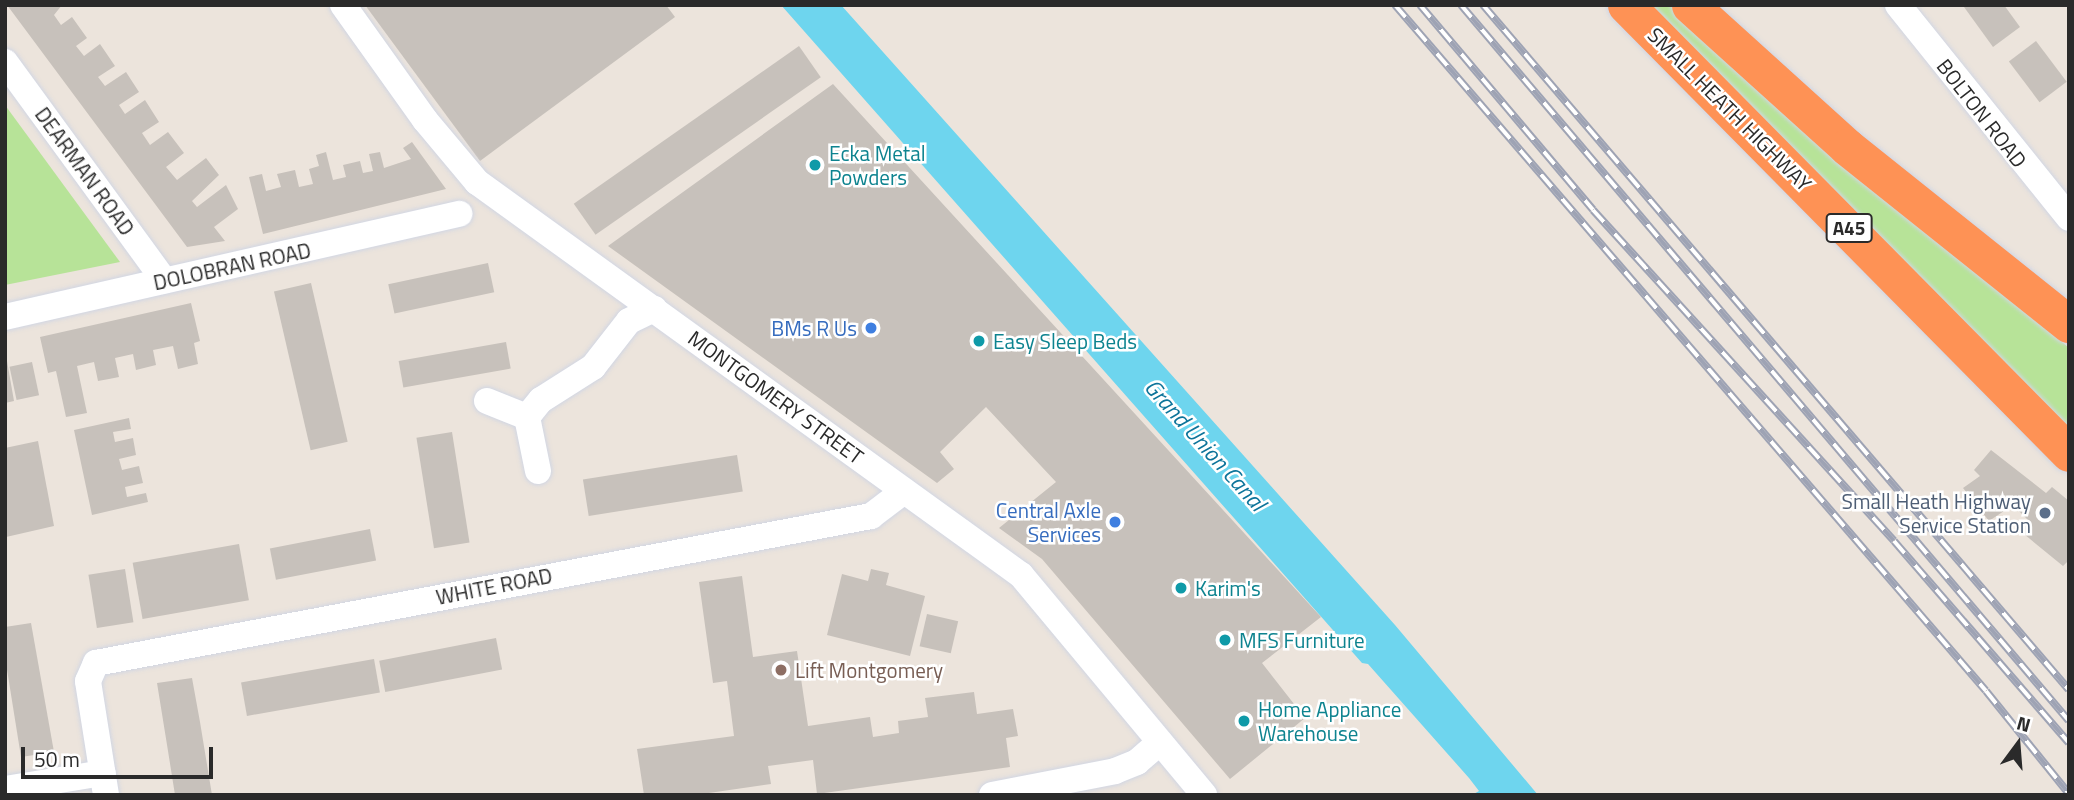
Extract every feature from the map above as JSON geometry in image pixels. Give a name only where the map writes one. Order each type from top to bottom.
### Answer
[{"type":"highway","name":"SMALL HEATH HIGHWAY","points":[[1626,5],[2069,453]]},
{"type":"highway","points":[[1690,5],[1847,147],[2069,324]]},
{"type":"street","name":"MONTGOMERY STREET","points":[[343,5],[425,120],[477,181],[1021,575],[1204,795]]},
{"type":"street","name":"BOLTON ROAD","points":[[1898,5],[2069,218]]},
{"type":"street","name":"DEARMAN ROAD","points":[[5,62],[164,280]]},
{"type":"street","name":"DOLOBRAN ROAD","points":[[5,317],[459,214]]},
{"type":"street","points":[[527,417],[541,400],[593,367],[629,321],[654,309]]},
{"type":"street","points":[[487,401],[527,417]]},
{"type":"street","points":[[527,417],[538,471]]},
{"type":"street","name":"WHITE ROAD","points":[[105,784],[88,681],[96,663],[871,516],[904,491]]},
{"type":"street","points":[[992,795],[1115,771],[1137,762],[1160,742]]},
{"type":"street","points":[[5,789],[105,784]]},
{"type":"green space","points":[[1645,5],[1674,5],[2069,348],[2069,435]]},
{"type":"green space","points":[[5,105],[120,262],[5,285]]},
{"type":"water","name":"Grand Union Canal","points":[[781,5],[841,5],[1395,625],[1538,795],[1472,795],[1479,791],[1469,778],[1368,664],[1362,663]]},
{"type":"building","points":[[7,5],[62,5],[54,15],[61,25],[72,17],[87,38],[76,46],[84,56],[100,44],[115,66],[98,77],[105,86],[126,72],[139,92],[119,105],[125,114],[145,100],[159,122],[142,133],[150,145],[168,132],[184,153],[166,167],[177,180],[206,158],[219,175],[192,201],[197,207],[226,185],[238,209],[214,227],[225,241],[187,247]]},
{"type":"building","points":[[365,5],[666,5],[675,17],[480,161]]},
{"type":"building","points":[[2004,5],[2020,27],[1993,47],[1964,7]]},
{"type":"building","points":[[2036,41],[2067,82],[2040,102],[2009,61]]},
{"type":"building","points":[[799,46],[821,77],[596,235],[574,204]]},
{"type":"building","points":[[833,84],[1321,617],[1262,663],[1305,718],[1230,779],[1042,559],[999,528],[1056,482],[986,407],[940,452],[954,469],[937,483],[608,246]]},
{"type":"building","points":[[412,142],[446,189],[263,234],[249,177],[262,174],[266,191],[281,187],[277,174],[295,170],[299,187],[313,184],[309,169],[319,166],[316,155],[326,152],[333,180],[346,177],[343,165],[360,161],[363,173],[373,171],[369,154],[380,152],[384,168],[411,159],[403,148]]},
{"type":"building","points":[[488,263],[494,292],[394,314],[388,284]]},
{"type":"building","points":[[311,283],[348,442],[311,450],[274,292]]},
{"type":"building","points":[[191,303],[200,341],[194,343],[198,364],[178,369],[173,346],[153,350],[156,365],[136,370],[133,354],[115,358],[119,377],[98,381],[94,362],[77,366],[87,413],[66,417],[56,371],[48,373],[40,337]]},
{"type":"building","points":[[506,342],[511,369],[403,388],[399,361]]},
{"type":"building","points":[[7,361],[14,401],[5,403],[5,362]]},
{"type":"building","points":[[32,362],[39,395],[17,400],[10,367]]},
{"type":"building","points":[[129,418],[131,429],[113,432],[115,442],[133,438],[136,455],[119,459],[122,470],[139,466],[143,483],[125,487],[127,497],[146,493],[148,502],[92,515],[74,430]]},
{"type":"building","points":[[452,432],[470,543],[434,548],[416,438]]},
{"type":"building","points":[[38,441],[54,526],[6,537],[5,448]]},
{"type":"building","name":"Small Heath Highway Service Station","points":[[1991,450],[2046,493],[2052,487],[2069,501],[2069,560],[2063,566],[2019,530],[2028,520],[2013,505],[1989,521],[1963,488],[1980,476],[1974,470]]},
{"type":"building","points":[[737,455],[743,492],[589,516],[583,479]]},
{"type":"building","points":[[370,529],[376,560],[276,580],[270,548]]},
{"type":"building","points":[[239,544],[249,600],[143,619],[133,563]]},
{"type":"building","points":[[125,569],[133,622],[97,628],[88,575]]},
{"type":"building","points":[[871,569],[889,573],[886,585],[925,596],[910,656],[827,635],[842,574],[868,581]]},
{"type":"building","points":[[742,576],[753,657],[797,651],[808,726],[870,717],[873,737],[899,733],[898,721],[928,717],[925,698],[974,692],[977,714],[1013,709],[1018,736],[1006,738],[1010,767],[817,794],[813,760],[768,766],[771,784],[695,795],[644,795],[637,749],[734,736],[727,681],[713,683],[699,582]]},
{"type":"building","points":[[927,614],[958,621],[951,653],[920,646]]},
{"type":"building","points":[[31,623],[54,752],[21,757],[5,657],[5,627]]},
{"type":"building","points":[[496,638],[502,669],[385,692],[379,661]]},
{"type":"building","points":[[374,659],[380,692],[247,716],[241,682]]},
{"type":"building","points":[[192,678],[212,795],[175,795],[157,683]]},
{"type":"railway","points":[[1395,5],[1986,691],[2069,794]]},
{"type":"railway","points":[[1420,5],[1593,210],[1894,541],[2069,743]]},
{"type":"railway","points":[[1461,5],[2069,721]]},
{"type":"railway","points":[[1483,5],[2069,690]]},
{"type":"place","name":"Ecka Metal Powders","points":[[815,165]]},
{"type":"place","name":"BMs R Us","points":[[871,328]]},
{"type":"place","name":"Easy Sleep Beds","points":[[979,341]]},
{"type":"place","name":"Small Heath Highway Service Station","points":[[2045,513]]},
{"type":"place","name":"Central Axle Services","points":[[1115,522]]},
{"type":"place","name":"Karim's","points":[[1181,588]]},
{"type":"place","name":"MFS Furniture","points":[[1225,640]]},
{"type":"place","name":"Lift Montgomery","points":[[781,670]]},
{"type":"place","name":"Home Appliance Warehouse","points":[[1244,721]]}]
